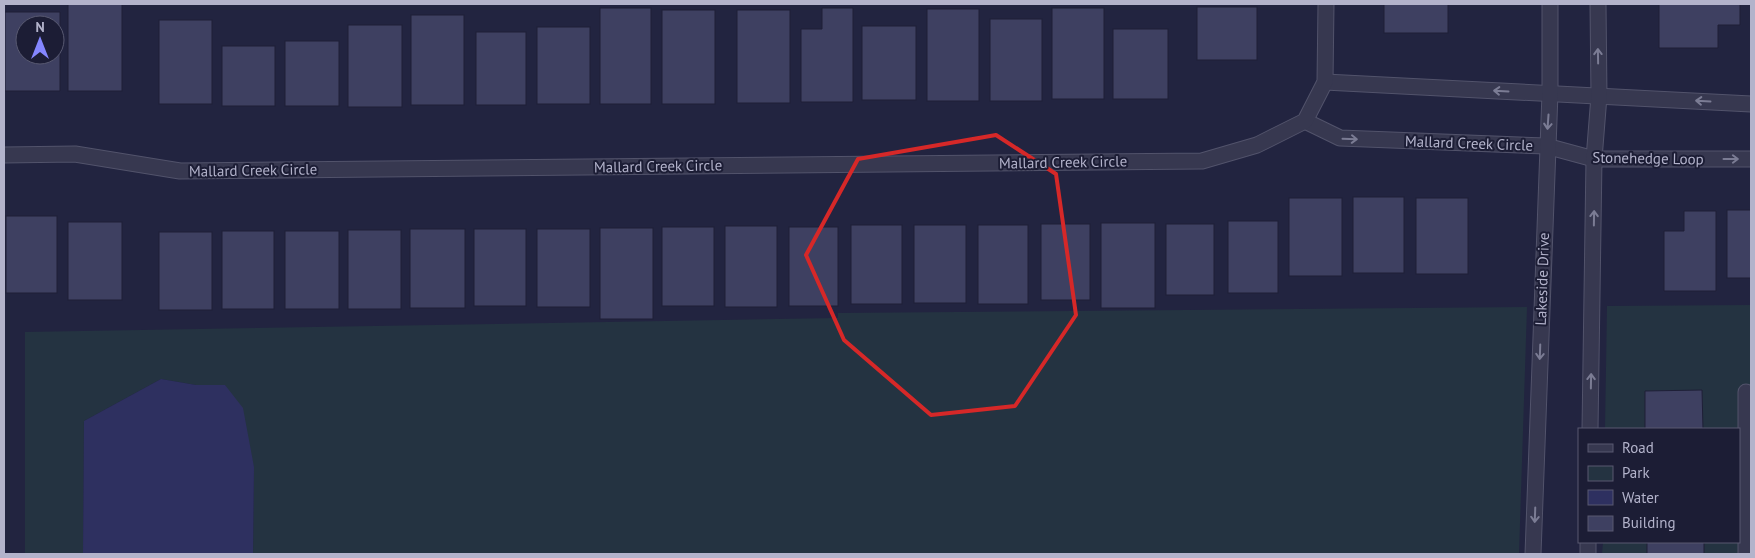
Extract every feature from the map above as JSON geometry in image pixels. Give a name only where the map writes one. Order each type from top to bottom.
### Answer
[{"type":"street","points":[[1305,121],[1325,82],[1326,4]]},
{"type":"street","name":"Lakeside Drive","points":[[1533,554],[1546,146],[1550,93],[1550,4]]},
{"type":"street","points":[[1590,428],[1594,159],[1599,96],[1598,4]]},
{"type":"street","points":[[1325,82],[1751,104]]},
{"type":"street","name":"Mallard Creek Circle","points":[[4,155],[75,154],[180,171],[1202,161],[1257,145],[1305,121],[1340,138],[1546,146]]},
{"type":"street","name":"Stonehedge Loop","points":[[1546,146],[1594,159],[1751,159]]},
{"type":"street","points":[[1746,392],[1746,554]]},
{"type":"highlighted area","points":[[996,135],[1056,174],[1076,315],[1015,406],[931,415],[844,340],[806,255],[858,159]]},
{"type":"green space","points":[[1751,305],[1751,554],[1602,554],[1603,543],[1740,543],[1740,428],[1605,428],[1607,306]]},
{"type":"green space","points":[[1527,307],[1519,554],[253,554],[254,467],[225,385],[196,385],[161,379],[84,421],[83,554],[25,554],[25,332],[838,318],[838,313]]},
{"type":"water","points":[[161,379],[196,385],[225,385],[243,408],[254,467],[253,554],[83,554],[84,421]]},
{"type":"building","points":[[68,4],[122,4],[122,91],[68,91]]},
{"type":"building","points":[[1384,4],[1448,4],[1448,33],[1384,33]]},
{"type":"building","points":[[1659,4],[1740,4],[1740,25],[1718,25],[1718,48],[1659,48]]},
{"type":"building","points":[[1197,7],[1257,7],[1257,60],[1197,60]]},
{"type":"building","points":[[600,8],[651,8],[651,104],[600,104]]},
{"type":"building","points":[[822,8],[853,8],[853,102],[801,102],[801,29],[822,29]]},
{"type":"building","points":[[1052,8],[1104,8],[1104,99],[1052,99]]},
{"type":"building","points":[[927,9],[979,9],[979,101],[927,101]]},
{"type":"building","points":[[662,10],[715,10],[715,104],[662,104]]},
{"type":"building","points":[[737,10],[790,10],[790,103],[737,103]]},
{"type":"building","points":[[5,12],[60,12],[60,15],[15,15],[15,65],[60,65],[60,91],[5,91]]},
{"type":"building","points":[[411,15],[464,15],[464,105],[411,105]]},
{"type":"building","points":[[990,19],[1042,19],[1042,101],[990,101]]},
{"type":"building","points":[[159,20],[212,20],[212,104],[159,104]]},
{"type":"building","points":[[348,25],[402,25],[402,107],[348,107]]},
{"type":"building","points":[[862,26],[916,26],[916,100],[862,100]]},
{"type":"building","points":[[537,27],[590,27],[590,104],[537,104]]},
{"type":"building","points":[[1113,29],[1168,29],[1168,99],[1113,99]]},
{"type":"building","points":[[476,32],[526,32],[526,105],[476,105]]},
{"type":"building","points":[[285,41],[339,41],[339,106],[285,106]]},
{"type":"building","points":[[222,46],[275,46],[275,106],[222,106]]},
{"type":"building","points":[[1353,197],[1404,197],[1404,273],[1353,273]]},
{"type":"building","points":[[1289,198],[1342,198],[1342,276],[1289,276]]},
{"type":"building","points":[[1416,198],[1468,198],[1468,274],[1416,274]]},
{"type":"building","points":[[1727,210],[1751,210],[1751,278],[1727,278]]},
{"type":"building","points":[[1684,211],[1716,211],[1716,291],[1664,291],[1664,231],[1684,231]]},
{"type":"building","points":[[6,216],[57,216],[57,293],[6,293]]},
{"type":"building","points":[[1228,221],[1278,221],[1278,293],[1228,293]]},
{"type":"building","points":[[68,222],[122,222],[122,300],[68,300]]},
{"type":"building","points":[[1101,223],[1155,223],[1155,308],[1101,308]]},
{"type":"building","points":[[1041,224],[1090,224],[1090,300],[1041,300]]},
{"type":"building","points":[[1166,224],[1214,224],[1214,295],[1166,295]]},
{"type":"building","points":[[851,225],[902,225],[902,304],[851,304]]},
{"type":"building","points":[[914,225],[966,225],[966,303],[914,303]]},
{"type":"building","points":[[978,225],[1028,225],[1028,304],[978,304]]},
{"type":"building","points":[[725,226],[777,226],[777,307],[725,307]]},
{"type":"building","points":[[662,227],[714,227],[714,306],[662,306]]},
{"type":"building","points":[[789,227],[838,227],[838,306],[789,306]]},
{"type":"building","points":[[600,228],[653,228],[653,319],[600,319]]},
{"type":"building","points":[[410,229],[465,229],[465,308],[410,308]]},
{"type":"building","points":[[474,229],[526,229],[526,306],[474,306]]},
{"type":"building","points":[[537,229],[590,229],[590,307],[537,307]]},
{"type":"building","points":[[348,230],[401,230],[401,309],[348,309]]},
{"type":"building","points":[[222,231],[274,231],[274,309],[222,309]]},
{"type":"building","points":[[285,231],[339,231],[339,309],[285,309]]},
{"type":"building","points":[[159,232],[212,232],[212,310],[159,310]]},
{"type":"building","points":[[1702,390],[1703,428],[1645,428],[1645,391]]},
{"type":"building","points":[[1647,543],[1704,543],[1704,554],[1647,554]]}]
